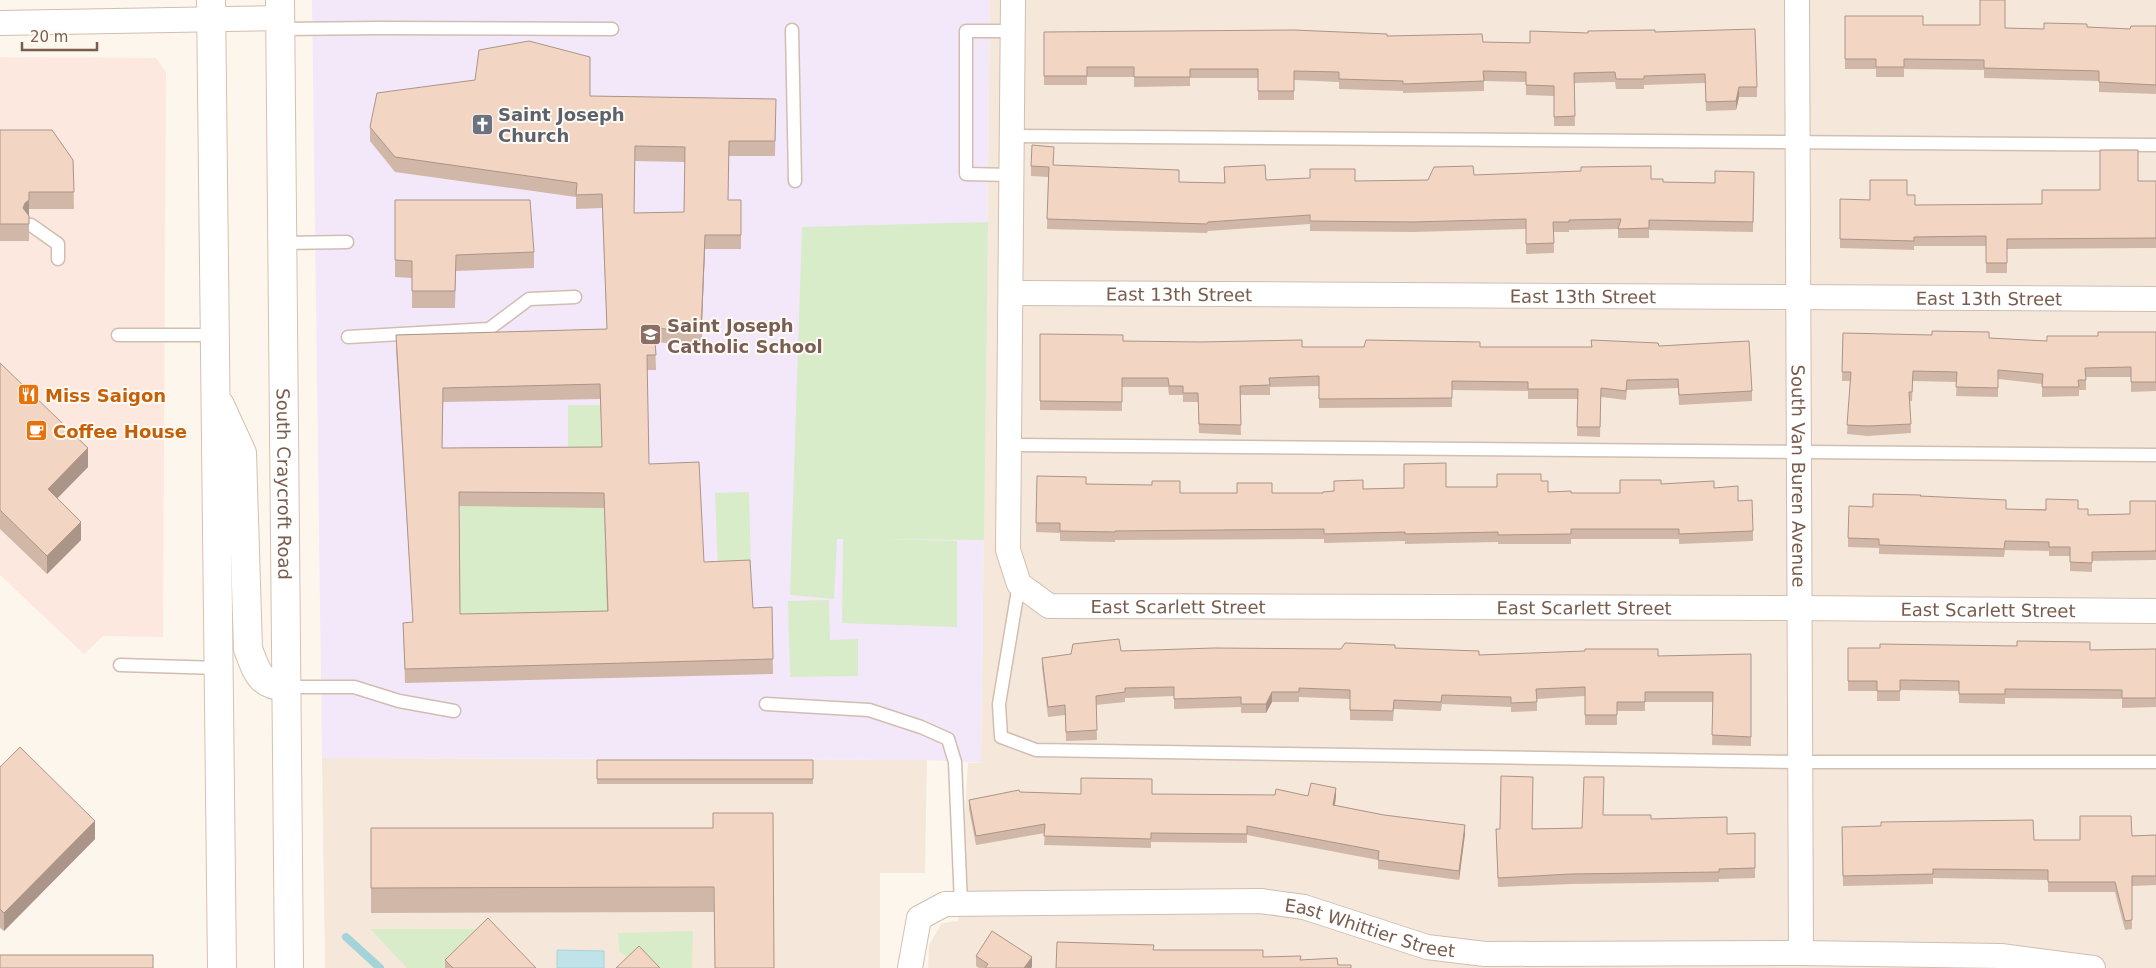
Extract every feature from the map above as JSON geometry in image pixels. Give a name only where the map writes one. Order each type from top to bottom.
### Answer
[{"type":"main road","points":[[211,9],[222,968]]},
{"type":"main road","name":"South Craycroft Road","points":[[280,16],[289,968]]},
{"type":"main road","points":[[216,397],[242,453],[248,649],[258,675],[271,686],[286,687]]},
{"type":"street","points":[[1012,0],[1008,550],[1019,584]]},
{"type":"street","name":"South Van Buren Avenue","points":[[1797,0],[1800,298],[1798,608],[1801,954]]},
{"type":"street","points":[[0,22],[211,9],[280,16]]},
{"type":"street","name":"East 13th Street","points":[[1011,293],[2156,299]]},
{"type":"street","name":"East Scarlett Street","points":[[1019,584],[1049,606],[2156,611]]},
{"type":"street","name":"East Whittier Street","points":[[910,968],[920,918],[945,904],[1261,901],[1304,907],[1427,947],[1485,954],[2001,956],[2093,968]]},
{"type":"lane","points":[[280,16],[380,28],[612,29]]},
{"type":"lane","points":[[792,30],[795,181]]},
{"type":"lane","points":[[1012,31],[966,31],[966,174],[1012,175]]},
{"type":"lane","points":[[1012,136],[2156,145]]},
{"type":"lane","points":[[31,225],[58,244],[58,259]]},
{"type":"lane","points":[[282,243],[347,242]]},
{"type":"lane","points":[[348,337],[490,329],[528,299],[575,297]]},
{"type":"lane","points":[[118,335],[215,335]]},
{"type":"lane","points":[[1009,445],[2156,455]]},
{"type":"lane","points":[[1019,584],[999,704],[1001,737],[1036,750],[1800,762],[2156,762]]},
{"type":"lane","points":[[120,665],[219,668]]},
{"type":"lane","points":[[286,687],[354,687],[398,701],[454,711]]},
{"type":"lane","points":[[766,704],[869,710],[921,727],[948,739],[955,762],[961,904]]},
{"type":"shaded area","name":"Saint Joseph Catholic School","points":[[312,0],[990,0],[981,763],[927,760],[322,758]]},
{"type":"shaded area","points":[[990,0],[2156,0],[2156,968],[928,968],[929,945],[942,923],[958,921],[968,763],[981,763]]},
{"type":"shaded area","points":[[0,57],[156,58],[166,72],[163,637],[103,636],[84,654],[0,575]]},
{"type":"shaded area","points":[[322,758],[927,760],[925,873],[880,873],[880,968],[325,968]]},
{"type":"green space","points":[[988,222],[984,540],[881,539],[957,541],[957,627],[842,623],[843,539],[837,539],[834,599],[790,595],[802,227]]},
{"type":"green space","points":[[568,405],[600,405],[608,626],[460,628],[460,506],[572,507],[568,461]]},
{"type":"green space","points":[[749,492],[751,568],[718,570],[715,493]]},
{"type":"green space","points":[[829,600],[830,640],[858,639],[858,676],[790,677],[788,601]]},
{"type":"green space","points":[[370,929],[476,929],[450,968],[407,968]]},
{"type":"green space","points":[[693,931],[692,968],[639,968],[619,951],[618,933]]},
{"type":"water","points":[[557,950],[604,951],[604,968],[557,968]]},
{"type":"building","points":[[1980,0],[2005,0],[2005,28],[2044,29],[2044,23],[2087,24],[2087,27],[2130,29],[2131,26],[2156,26],[2156,85],[2099,82],[2099,71],[1984,68],[1984,60],[1904,59],[1904,67],[1876,67],[1876,59],[1845,59],[1845,16],[1923,16],[1923,25],[1980,25]]},
{"type":"building","points":[[1755,29],[1757,87],[1739,87],[1736,101],[1706,102],[1705,74],[1644,76],[1644,79],[1616,79],[1615,72],[1574,73],[1575,116],[1554,117],[1554,86],[1526,85],[1526,72],[1483,71],[1484,81],[1403,84],[1403,81],[1339,79],[1339,72],[1294,71],[1294,91],[1258,91],[1258,69],[1190,69],[1190,77],[1134,77],[1134,67],[1087,67],[1087,76],[1044,76],[1044,32],[1294,30],[1387,34],[1387,36],[1482,34],[1483,42],[1530,43],[1530,31],[1588,33],[1588,31],[1655,30],[1655,32]]},
{"type":"building","points":[[529,41],[590,57],[590,96],[776,99],[775,141],[729,141],[728,200],[741,200],[741,235],[705,235],[701,332],[654,328],[656,355],[647,355],[649,464],[699,462],[704,562],[750,560],[753,608],[772,607],[773,659],[405,669],[403,623],[413,622],[396,335],[607,329],[602,194],[576,195],[577,183],[395,157],[370,127],[377,93],[475,80],[479,50]],"holes":[[[635,146],[685,147],[684,212],[634,213]],[[600,384],[602,447],[442,448],[443,388]],[[459,492],[604,493],[608,611],[460,614]]]},
{"type":"building","points":[[0,130],[52,130],[73,160],[74,192],[29,192],[29,200],[23,208],[29,216],[29,224],[0,224]]},
{"type":"building","points":[[1032,145],[1054,147],[1053,165],[1179,170],[1179,182],[1225,183],[1224,167],[1265,165],[1266,180],[1310,178],[1310,169],[1355,169],[1355,181],[1428,180],[1434,167],[1473,166],[1474,175],[1581,171],[1581,167],[1651,166],[1651,179],[1663,179],[1663,182],[1715,183],[1715,171],[1754,172],[1753,222],[1649,220],[1649,228],[1618,229],[1621,219],[1569,220],[1569,222],[1553,222],[1554,243],[1526,244],[1526,219],[1412,222],[1310,221],[1310,215],[1208,222],[1207,224],[1047,219],[1049,167],[1031,166]]},
{"type":"building","points":[[2100,150],[2138,150],[2138,181],[2156,181],[2156,238],[2007,239],[2007,263],[1986,263],[1986,236],[1914,237],[1914,241],[1840,239],[1840,199],[1870,200],[1870,180],[1907,180],[1907,195],[1915,195],[1915,205],[2042,204],[2042,190],[2100,190]]},
{"type":"building","points":[[395,200],[530,200],[534,252],[456,255],[455,291],[412,291],[412,261],[395,260]]},
{"type":"building","points":[[1932,331],[1989,332],[1989,338],[2047,341],[2047,336],[2098,336],[2098,332],[2156,332],[2156,382],[2131,382],[2131,367],[2085,368],[2086,380],[2078,380],[2079,387],[2042,387],[2043,374],[1998,370],[1998,388],[1956,387],[1957,372],[1913,371],[1912,392],[1909,392],[1911,424],[1847,425],[1851,372],[1842,372],[1843,333],[1932,335]]},
{"type":"building","points":[[1040,334],[1123,335],[1123,341],[1302,340],[1302,347],[1364,347],[1366,340],[1480,342],[1480,347],[1592,347],[1591,340],[1658,343],[1659,346],[1749,341],[1752,391],[1679,395],[1678,379],[1627,380],[1626,391],[1601,388],[1600,427],[1577,427],[1578,389],[1528,389],[1528,382],[1452,381],[1452,398],[1319,399],[1319,376],[1269,378],[1270,385],[1240,386],[1241,425],[1199,424],[1198,393],[1183,393],[1183,386],[1169,386],[1168,378],[1122,378],[1122,402],[1040,401]]},
{"type":"building","points":[[0,363],[88,448],[48,489],[81,522],[47,556],[0,510]]},
{"type":"building","points":[[1446,463],[1446,487],[1497,487],[1497,474],[1541,474],[1541,481],[1548,481],[1548,492],[1620,493],[1620,480],[1661,480],[1661,484],[1714,481],[1714,488],[1738,486],[1738,501],[1752,500],[1753,531],[1679,534],[1679,529],[1571,529],[1571,534],[1498,535],[1498,532],[1324,534],[1324,529],[1115,532],[1060,531],[1060,523],[1036,523],[1037,476],[1086,477],[1086,484],[1152,485],[1152,481],[1180,481],[1180,493],[1237,493],[1237,483],[1272,483],[1272,493],[1323,493],[1334,491],[1334,481],[1363,480],[1363,489],[1404,488],[1404,464]]},
{"type":"building","points":[[1873,494],[2006,500],[2006,509],[2046,510],[2046,499],[2078,500],[2078,509],[2088,509],[2088,515],[2130,514],[2130,501],[2156,501],[2156,551],[2092,552],[2092,563],[2070,562],[2070,547],[2049,547],[2049,542],[2005,541],[2004,549],[1879,545],[1879,539],[1848,538],[1849,506],[1873,507]]},
{"type":"building","points":[[1119,639],[1121,651],[1214,648],[1341,649],[1345,643],[1395,645],[1395,648],[1479,651],[1479,655],[1585,651],[1585,649],[1658,649],[1658,656],[1751,654],[1751,737],[1712,735],[1713,692],[1645,692],[1645,702],[1617,702],[1617,715],[1585,715],[1585,687],[1536,689],[1537,702],[1511,703],[1511,697],[1442,695],[1441,702],[1394,700],[1393,711],[1350,710],[1350,690],[1299,688],[1299,692],[1272,692],[1266,704],[1241,704],[1241,697],[1174,699],[1174,687],[1125,688],[1125,692],[1096,696],[1097,730],[1066,732],[1065,705],[1048,707],[1042,658],[1071,654],[1073,644]]},
{"type":"building","points":[[2017,641],[2090,642],[2090,650],[2156,649],[2156,698],[2122,698],[2122,690],[2005,689],[2005,694],[1959,694],[1959,681],[1900,680],[1900,691],[1877,691],[1877,681],[1848,681],[1848,648],[1880,648],[1880,644],[2017,646]]},
{"type":"building","points":[[20,747],[95,821],[4,913],[0,909],[0,767]]},
{"type":"building","points":[[597,760],[813,760],[813,779],[597,779]]},
{"type":"building","points":[[1501,776],[1533,777],[1532,829],[1582,828],[1584,777],[1604,777],[1603,815],[1651,815],[1651,819],[1727,817],[1727,834],[1755,833],[1755,868],[1719,869],[1719,872],[1571,874],[1498,878],[1496,829],[1500,829]]},
{"type":"building","points":[[1081,778],[1152,779],[1152,794],[1275,795],[1276,789],[1308,796],[1311,783],[1336,788],[1333,805],[1384,815],[1465,825],[1459,871],[1378,860],[1379,851],[1247,826],[1247,834],[1151,833],[1151,839],[1044,836],[1045,824],[976,836],[969,800],[1019,790],[1020,792],[1081,794]]},
{"type":"building","points":[[713,813],[773,813],[774,968],[715,968],[714,887],[371,888],[371,828],[713,828]]},
{"type":"building","points":[[2080,816],[2131,816],[2132,836],[2156,835],[2156,876],[2132,876],[2132,920],[2125,921],[2115,882],[2048,882],[2048,870],[1933,869],[1933,874],[1843,876],[1842,827],[1881,826],[1881,822],[2033,820],[2034,840],[2080,840]]},
{"type":"building","points":[[488,918],[536,968],[453,968],[445,960]]},
{"type":"building","points":[[992,931],[1032,957],[1024,968],[985,968],[988,964],[976,956]]},
{"type":"building","points":[[1057,942],[1154,945],[1153,950],[1263,950],[1263,957],[1301,956],[1300,960],[1337,958],[1338,965],[1351,965],[1351,968],[1056,968]]},
{"type":"building","points":[[639,946],[660,968],[616,968]]},
{"type":"building","points":[[0,955],[153,955],[153,968],[0,968]]},
{"type":"waterway","points":[[346,937],[380,968]]},
{"type":"place","name":"Saint Joseph Church","points":[[482,124]]},
{"type":"place","name":"Saint Joseph Catholic School","points":[[651,335]]},
{"type":"place","name":"Miss Saigon","points":[[29,395]]},
{"type":"place","name":"Coffee House","points":[[37,431]]}]
